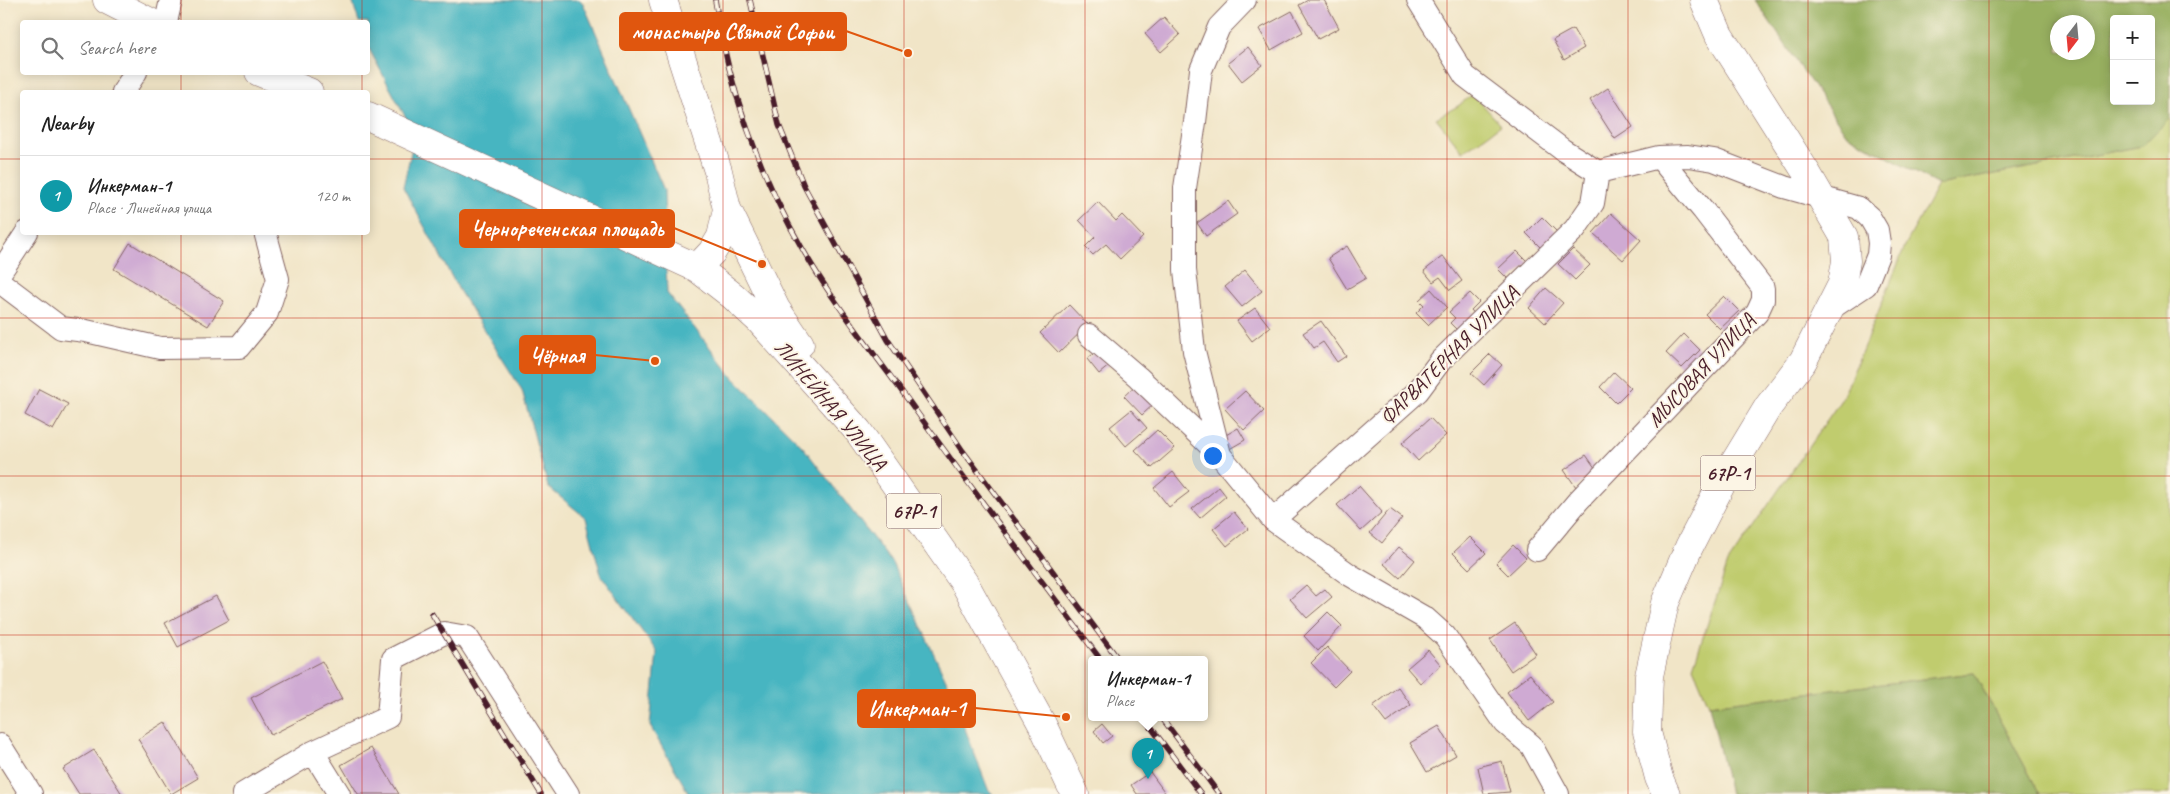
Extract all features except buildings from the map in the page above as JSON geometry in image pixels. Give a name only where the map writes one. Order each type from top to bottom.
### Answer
[{"type":"main road","points":[[107,0],[146,20]]},
{"type":"main road","points":[[662,0],[718,171],[727,209],[776,309],[858,431]]},
{"type":"main road","name":"67Р-1","points":[[1666,794],[1659,778],[1648,732],[1649,676],[1665,603],[1689,547],[1722,483],[1768,407],[1802,361],[1830,309],[1842,284],[1846,260],[1844,237],[1815,186],[1719,35],[1704,0]]},
{"type":"main road","points":[[266,75],[304,90]]},
{"type":"main road","name":"67Р-1","points":[[378,120],[697,268]]},
{"type":"main road","points":[[697,268],[712,252],[721,238],[727,209]]},
{"type":"main road","name":"ЛИНЕЙНАЯ УЛИЦА","points":[[697,268],[733,296],[759,320],[858,431],[965,584],[1042,724],[1075,794]]},
{"type":"street","points":[[166,20],[171,0]]},
{"type":"street","points":[[1220,455],[1194,351],[1185,270],[1185,188],[1201,70],[1218,27],[1245,0]]},
{"type":"street","points":[[1418,0],[1465,76],[1557,146],[1598,172],[1660,157],[1688,156],[1714,160],[1747,173],[1815,186]]},
{"type":"street","name":"МЫСОВАЯ УЛИЦА","points":[[1537,550],[1578,501],[1757,313],[1761,306],[1763,288],[1660,157]]},
{"type":"street","name":"ФАРВАТЕРНАЯ УЛИЦА","points":[[1273,520],[1418,391],[1441,360],[1575,229],[1593,202],[1598,172]]},
{"type":"street","points":[[0,273],[26,235]]},
{"type":"street","points":[[0,282],[62,328],[86,331],[160,348],[240,347],[267,313],[278,279],[265,235]]},
{"type":"street","points":[[1089,335],[1220,455],[1273,520],[1350,575],[1426,618],[1445,636],[1505,723],[1531,745],[1558,794]]},
{"type":"street","points":[[243,794],[313,752],[388,717],[393,659],[444,633],[467,637],[568,794]]},
{"type":"street","points":[[0,745],[31,794]]},
{"type":"street","points":[[313,752],[339,794]]},
{"type":"green space","points":[[1755,0],[2170,0],[2170,118],[2142,146],[1938,185],[1846,134]]},
{"type":"green space","points":[[1473,94],[1501,125],[1463,152],[1436,118],[1458,106]]},
{"type":"green space","points":[[2170,118],[2170,794],[2040,794],[1974,673],[1709,705],[1693,667],[1728,563],[1843,397],[1907,242],[1938,185],[2142,146]]},
{"type":"green space","points":[[1974,673],[2040,794],[1730,794],[1709,705]]},
{"type":"water","points":[[352,0],[580,0],[583,3],[664,190],[667,293],[733,377],[803,447],[892,563],[950,689],[988,789],[993,794],[689,794],[650,726],[657,652],[601,575],[586,518],[548,487],[522,390],[460,292],[403,187],[415,135],[370,51],[370,20],[358,20]]},
{"type":"railway","points":[[715,0],[728,64],[747,128],[772,190],[802,248],[854,327],[981,501],[1098,656]]},
{"type":"railway","points":[[750,0],[779,125],[804,186],[888,340],[963,451],[1116,656]]},
{"type":"railway","points":[[432,614],[541,794]]},
{"type":"railway","points":[[1146,721],[1201,794]]},
{"type":"railway","points":[[1164,721],[1219,794]]},
{"type":"place","name":"монастырь Святой Софьи","points":[[908,53]]},
{"type":"place","name":"Чернореченская площадь","points":[[762,264]]},
{"type":"place","name":"Чёрная","points":[[655,361]]},
{"type":"place","name":"Инкерман-1","points":[[1066,717]]},
{"type":"place","name":"Инкерман-1","points":[[1148,779]]}]
